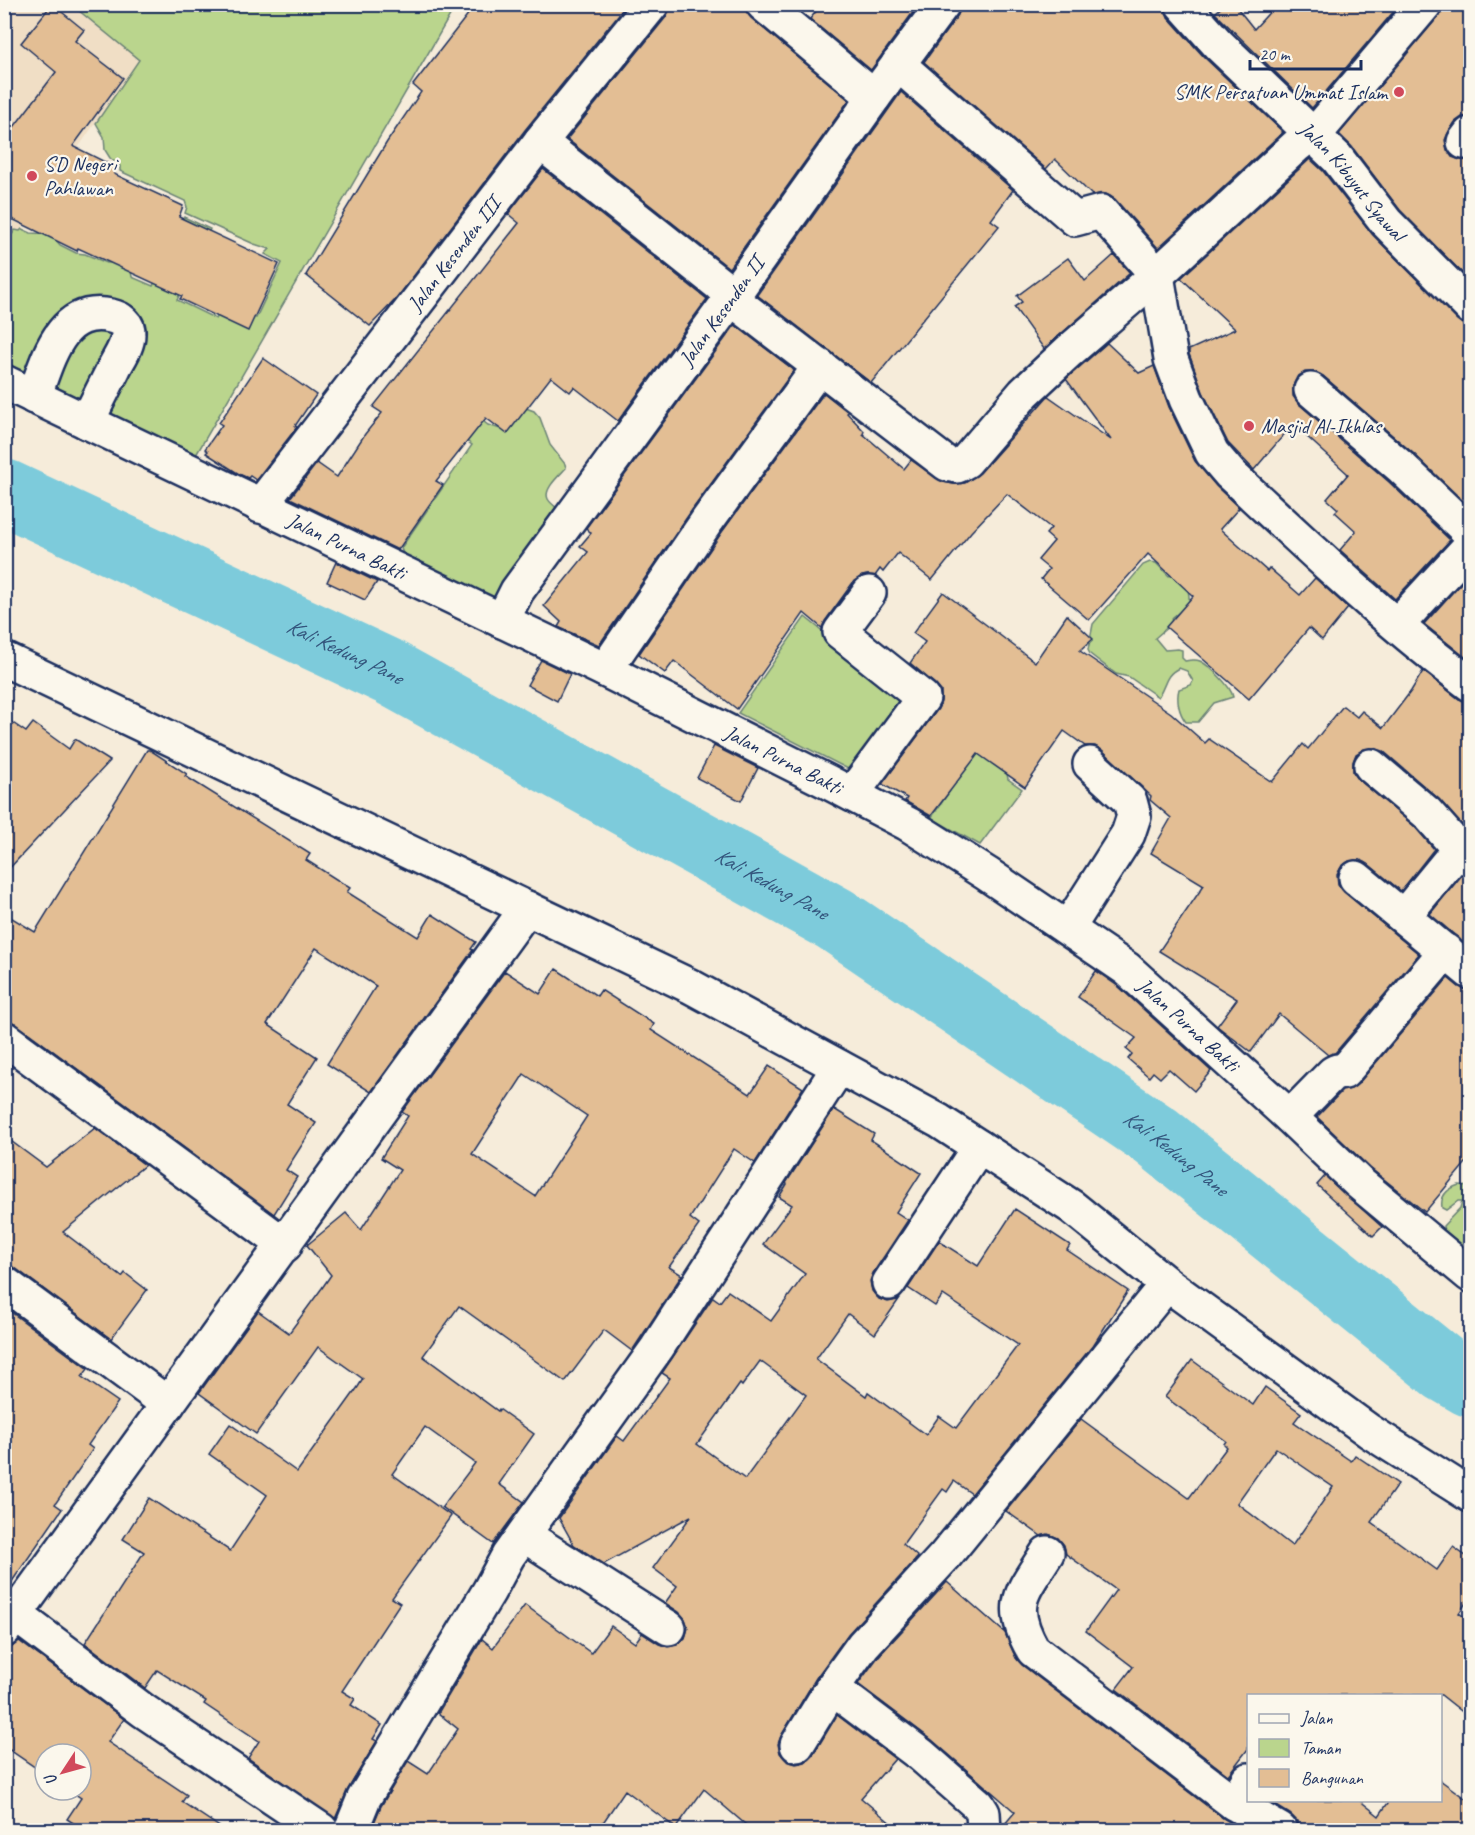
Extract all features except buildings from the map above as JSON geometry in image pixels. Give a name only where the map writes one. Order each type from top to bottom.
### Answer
[{"type":"street","name":"Jalan Kesenden III","points":[[260,506],[540,142],[652,4]]},
{"type":"street","points":[[763,4],[874,97]]},
{"type":"street","name":"Jalan Kesenden II","points":[[502,621],[517,591],[943,4]]},
{"type":"street","name":"Jalan Kibuyut Syawal","points":[[1182,4],[1218,44],[1337,158],[1386,222],[1470,307]]},
{"type":"street","points":[[1374,39],[1403,4]]},
{"type":"street","points":[[540,142],[820,366],[947,464],[957,466],[966,461],[1033,385],[1068,352],[1157,275],[1311,133],[1322,126],[1425,4]]},
{"type":"street","points":[[898,64],[1075,219],[1101,212],[1157,275],[1171,358],[1186,399],[1212,453],[1238,482],[1397,625],[1470,684]]},
{"type":"street","points":[[34,397],[55,344],[64,329],[82,317],[96,314],[119,318],[126,324],[129,331],[125,346],[87,422]]},
{"type":"street","points":[[605,670],[707,521],[820,366]]},
{"type":"street","name":"Jalan Purna Bakti","points":[[4,382],[605,670],[908,824],[978,867],[1127,969],[1367,1190],[1470,1275]]},
{"type":"street","points":[[1311,390],[1402,468],[1470,532]]},
{"type":"street","points":[[1397,625],[1470,546]]},
{"type":"street","points":[[852,794],[923,698],[840,632],[869,593]]},
{"type":"street","points":[[4,659],[690,986],[939,1121],[1072,1207],[1167,1284],[1369,1431],[1470,1495]]},
{"type":"street","points":[[1068,928],[1128,834],[1134,816],[1130,801],[1090,764]]},
{"type":"street","points":[[1371,766],[1427,813],[1465,854],[1404,916]]},
{"type":"street","points":[[1290,1117],[1333,1073],[1344,1072],[1458,962],[1356,878]]},
{"type":"street","points":[[321,1830],[10,1623],[527,908]]},
{"type":"street","points":[[4,1038],[285,1245]]},
{"type":"street","points":[[351,1830],[364,1798],[508,1556],[657,1348],[839,1067]]},
{"type":"street","points":[[889,1283],[980,1147]]},
{"type":"street","points":[[4,1283],[168,1404]]},
{"type":"street","points":[[797,1745],[832,1688],[863,1645],[945,1556],[1167,1284]]},
{"type":"street","points":[[524,1535],[669,1628]]},
{"type":"street","points":[[1047,1553],[1023,1591],[1018,1612],[1025,1635],[1033,1650],[1241,1792]]},
{"type":"street","points":[[832,1688],[921,1755],[978,1805],[983,1813],[984,1830]]},
{"type":"street","points":[[1251,1802],[1280,1830]]},
{"type":"shaded area","name":"SD Negeri Pahlawan","points":[[5,5],[72,5],[139,60],[5,253]]},
{"type":"green space","points":[[72,5],[456,5],[192,462],[5,370],[5,245],[15,230],[51,234],[60,245],[76,253],[85,254],[107,263],[121,262],[131,271],[132,277],[153,286],[184,217],[210,229],[177,300],[216,319],[224,303],[256,318],[282,263],[265,254],[270,249],[185,213],[187,207],[185,201],[120,171],[120,166],[110,158],[105,150],[104,137],[96,123],[139,60]]},
{"type":"green space","points":[[523,407],[534,411],[540,418],[550,445],[566,468],[553,482],[547,495],[559,510],[493,598],[403,554],[401,548],[472,445],[455,433],[475,415],[488,425],[500,429]]},
{"type":"green space","points":[[1150,562],[1156,563],[1169,576],[1179,573],[1186,584],[1189,596],[1189,605],[1173,617],[1170,625],[1155,638],[1165,650],[1182,650],[1182,658],[1185,661],[1198,660],[1209,667],[1224,682],[1233,697],[1214,703],[1198,722],[1186,722],[1179,706],[1179,689],[1191,685],[1193,681],[1187,671],[1179,668],[1170,674],[1158,697],[1129,677],[1116,674],[1088,650],[1093,624],[1143,565]]},
{"type":"green space","points":[[805,617],[914,705],[862,776],[738,713]]},
{"type":"green space","points":[[986,733],[1008,779],[1022,789],[980,845],[931,818],[950,791],[945,787]]},
{"type":"green space","points":[[1459,1185],[1470,1186],[1470,1251],[1458,1245],[1444,1231],[1443,1226],[1460,1208],[1462,1201],[1458,1201],[1446,1210],[1442,1208],[1443,1197]]},
{"type":"waterway","name":"Kali Kedung Pane","points":[[4,492],[389,672],[835,919],[1156,1136],[1446,1370],[1470,1384]]},
{"type":"place","name":"SMK Persatuan Ummat Islam","points":[[1399,92]]},
{"type":"place","name":"SD Negeri Pahlawan","points":[[32,176]]},
{"type":"place","name":"Masjid Al-Ikhlas","points":[[1249,426]]}]
